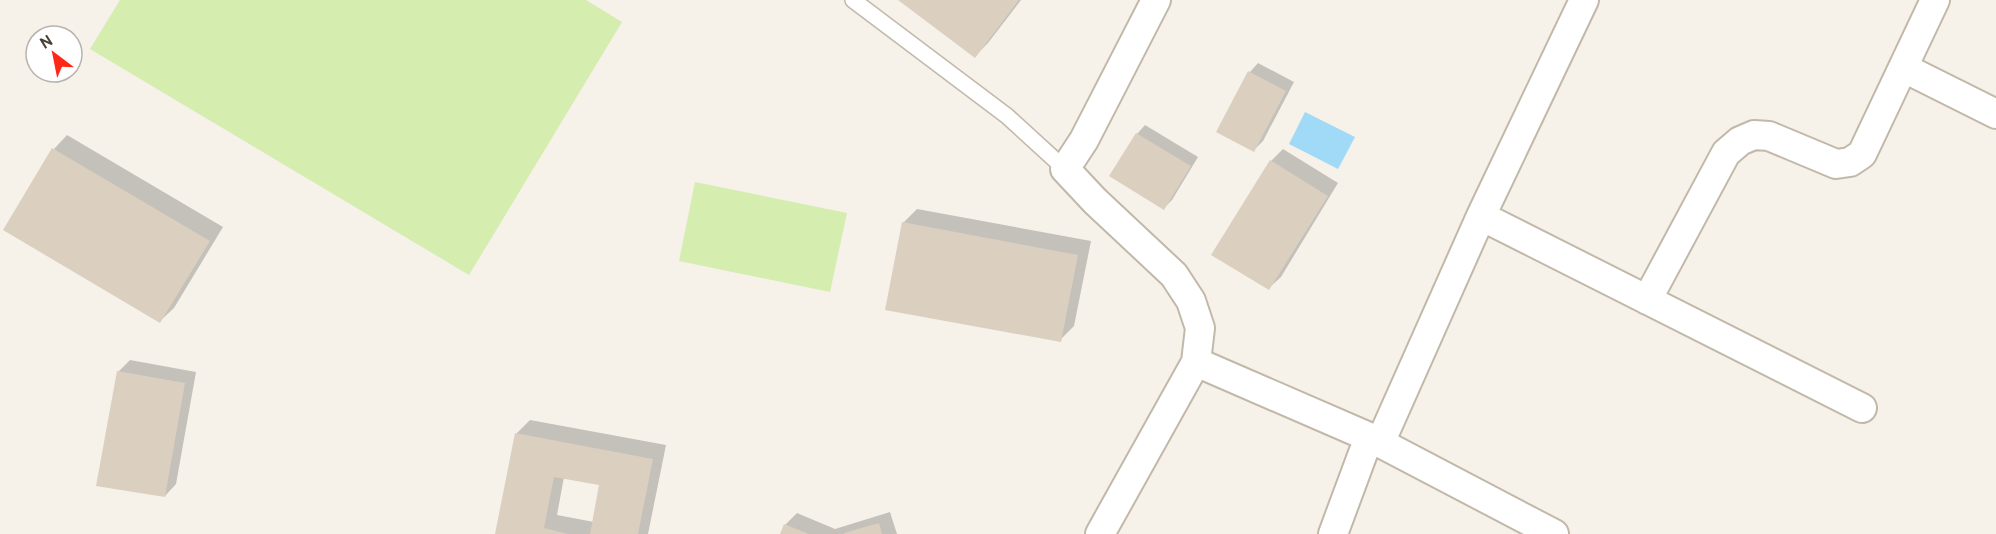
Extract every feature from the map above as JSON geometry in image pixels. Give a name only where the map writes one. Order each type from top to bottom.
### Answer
[{"type":"street","points":[[1100,534],[1196,362],[1200,328],[1191,301],[1174,274],[1095,201],[1065,169],[1084,140],[1156,0]]},
{"type":"street","points":[[1333,534],[1374,440],[1584,0]]},
{"type":"street","points":[[1647,300],[1726,153],[1740,141],[1754,135],[1769,136],[1836,164],[1850,162],[1863,154],[1935,0]]},
{"type":"street","points":[[1904,68],[1996,114]]},
{"type":"street","points":[[1481,216],[1862,408]]},
{"type":"street","points":[[1196,362],[1374,440],[1554,534]]},
{"type":"lane","points":[[853,0],[1007,116],[1065,169]]},
{"type":"green space","points":[[120,0],[586,0],[622,22],[469,275],[90,49]]},
{"type":"green space","points":[[695,182],[847,213],[830,292],[679,261]]},
{"type":"water","points":[[1305,112],[1355,137],[1338,169],[1289,144]]},
{"type":"building","points":[[898,0],[1019,0],[975,58]]},
{"type":"building","points":[[1248,71],[1286,91],[1254,152],[1216,132]]},
{"type":"building","points":[[1136,133],[1191,166],[1164,210],[1109,176]]},
{"type":"building","points":[[52,148],[210,241],[160,323],[3,230]]},
{"type":"building","points":[[1270,160],[1328,196],[1269,290],[1211,255]]},
{"type":"building","points":[[902,222],[1078,255],[1061,342],[885,310]]},
{"type":"building","points":[[117,371],[185,383],[165,497],[96,486]]},
{"type":"building","points":[[515,433],[653,459],[638,534],[590,534],[599,485],[554,477],[544,528],[568,534],[495,534]]},
{"type":"building","points":[[879,523],[882,534],[844,534],[844,533]]},
{"type":"building","points":[[784,524],[809,534],[780,534]]}]
